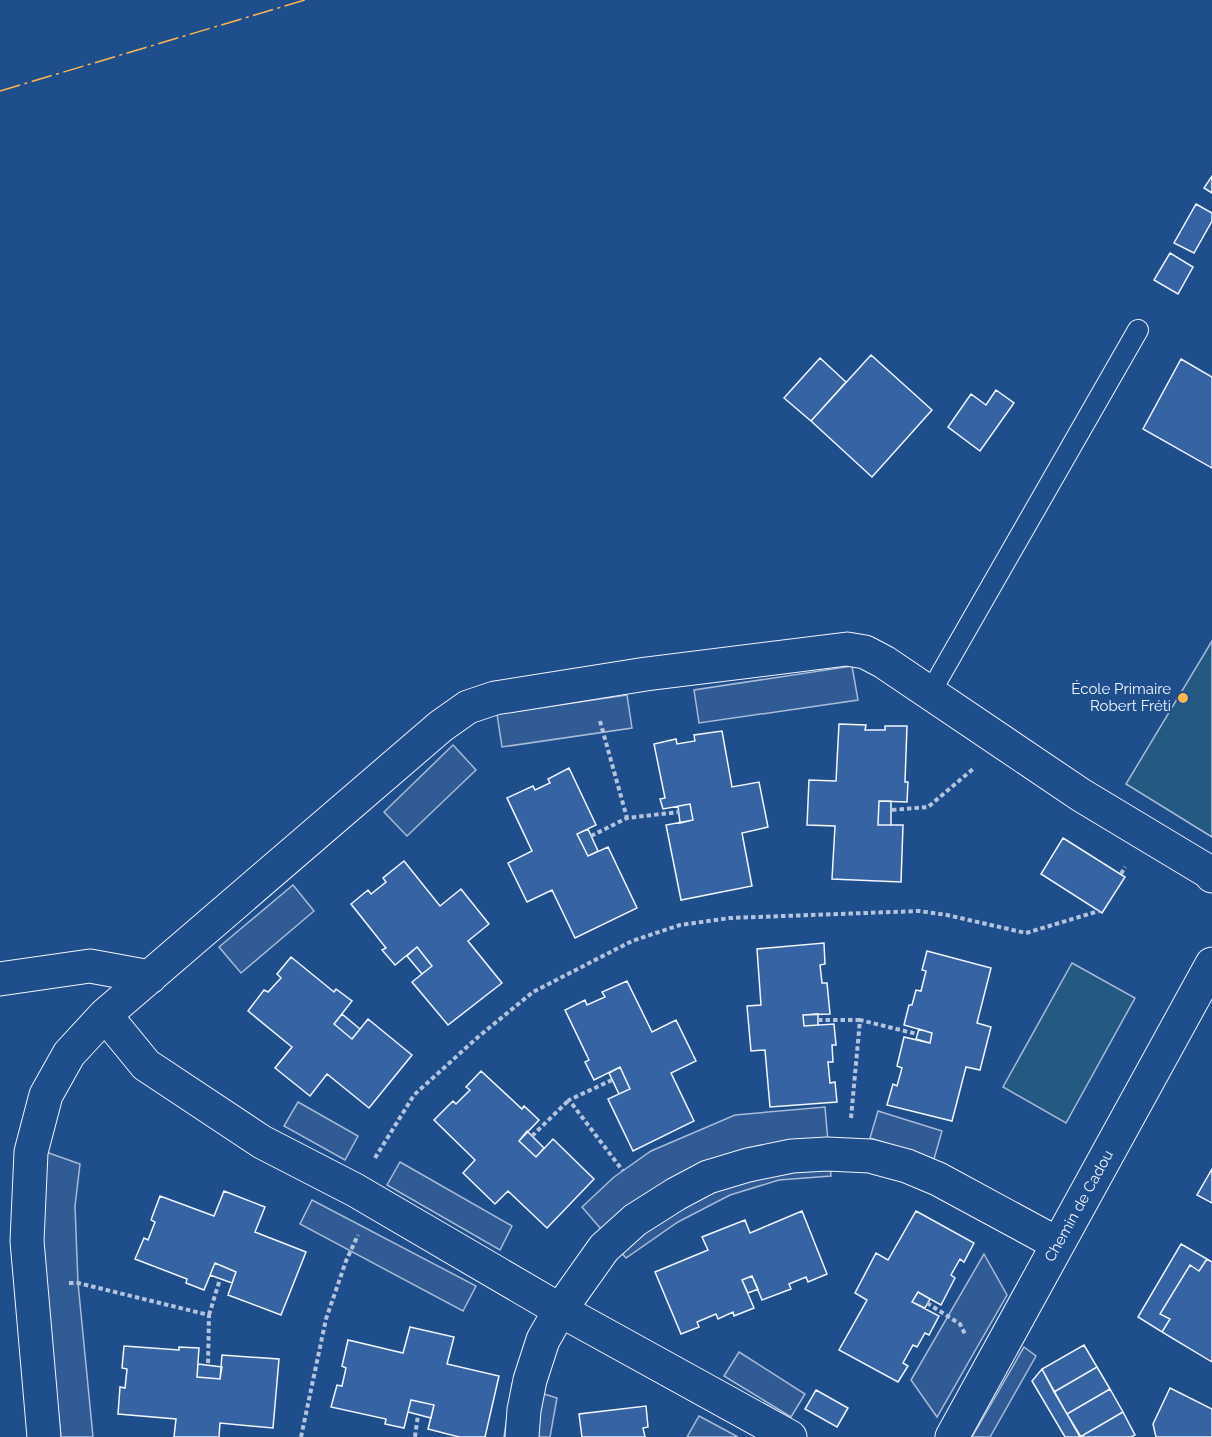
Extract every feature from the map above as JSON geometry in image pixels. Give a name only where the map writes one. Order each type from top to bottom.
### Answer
[{"type":"street","points":[[44,1437],[27,1240],[31,1152],[46,1095],[69,1054],[105,1015],[441,726],[468,707],[495,698],[646,674],[848,650],[865,652],[884,662],[1082,795],[1209,872],[1212,876]]},
{"type":"street","points":[[0,979],[90,966],[150,976]]},
{"type":"street","name":"Chemin de Cadou","points":[[952,1437],[1209,970]]},
{"type":"street","points":[[105,1015],[146,1065],[262,1142],[365,1196],[560,1310],[790,1437]]},
{"type":"street","points":[[522,1437],[530,1380],[543,1340],[560,1310],[604,1248],[636,1220],[676,1194],[708,1177],[748,1165],[792,1156],[870,1156],[938,1179],[1058,1244]]},
{"type":"lane","points":[[930,693],[1138,330]]},
{"type":"path","points":[[603,732],[627,818]]},
{"type":"path","points":[[892,810],[928,807],[1004,743]]},
{"type":"path","points":[[591,836],[627,818],[679,812]]},
{"type":"path","points":[[302,1437],[326,1319],[365,1196],[414,1095],[478,1037],[533,992],[632,941],[680,925],[730,918],[919,911],[1026,933],[1099,911]]},
{"type":"path","points":[[818,1020],[860,1020],[917,1034]]},
{"type":"path","points":[[848,1155],[860,1020]]},
{"type":"path","points":[[532,1136],[569,1100],[612,1080]]},
{"type":"path","points":[[569,1100],[622,1171]]},
{"type":"path","points":[[208,1365],[209,1315],[220,1279]]},
{"type":"path","points":[[78,1283],[209,1315]]},
{"type":"path","points":[[415,1437],[418,1415]]},
{"type":"shaded area","points":[[1212,641],[1212,837],[1126,784]]},
{"type":"shaded area","points":[[852,666],[858,700],[699,723],[694,690]]},
{"type":"shaded area","points":[[627,695],[632,728],[502,747],[497,714]]},
{"type":"shaded area","points":[[453,745],[476,770],[407,836],[384,812]]},
{"type":"shaded area","points":[[293,885],[314,911],[241,973],[219,947]]},
{"type":"shaded area","points":[[1072,963],[1135,998],[1066,1123],[1003,1087]]},
{"type":"shaded area","points":[[298,1102],[358,1136],[345,1160],[284,1126]]},
{"type":"shaded area","points":[[825,1107],[831,1176],[779,1180],[730,1195],[678,1222],[626,1258],[582,1207],[614,1177],[651,1151],[735,1115]]},
{"type":"shaded area","points":[[878,1111],[942,1131],[934,1159],[870,1138]]},
{"type":"shaded area","points":[[46,1152],[80,1164],[75,1206],[78,1283],[93,1437],[61,1437],[45,1291],[41,1205]]},
{"type":"shaded area","points":[[400,1162],[512,1226],[500,1250],[387,1185]]},
{"type":"shaded area","points":[[312,1200],[476,1286],[463,1311],[300,1224]]},
{"type":"shaded area","points":[[984,1254],[1007,1295],[937,1417],[911,1380]]},
{"type":"shaded area","points":[[1024,1347],[1036,1356],[990,1437],[972,1437]]},
{"type":"shaded area","points":[[739,1352],[805,1394],[791,1417],[724,1376]]},
{"type":"shaded area","points":[[512,1384],[557,1398],[550,1437],[504,1437]]},
{"type":"shaded area","points":[[699,1416],[738,1437],[687,1437]]},
{"type":"building","points":[[1212,176],[1212,193],[1204,188]]},
{"type":"building","points":[[1196,204],[1212,213],[1212,221],[1194,253],[1174,243]]},
{"type":"building","points":[[1170,253],[1193,267],[1178,294],[1154,280]]},
{"type":"building","points":[[871,355],[932,410],[872,477],[811,421]]},
{"type":"building","points":[[820,358],[846,382],[811,421],[784,398]]},
{"type":"building","points":[[1181,359],[1212,377],[1212,468],[1143,429]]},
{"type":"building","points":[[996,390],[1014,403],[980,451],[948,427],[971,394],[986,405]]},
{"type":"building","points":[[839,724],[866,725],[865,730],[885,730],[885,726],[907,726],[905,782],[908,782],[907,802],[879,801],[878,825],[903,825],[901,882],[832,879],[835,826],[807,825],[809,780],[836,781]]},
{"type":"building","points":[[722,731],[732,787],[759,782],[768,827],[742,833],[752,886],[681,900],[666,825],[693,820],[690,804],[663,809],[660,799],[665,798],[654,744],[676,739],[677,744],[695,741],[694,735]]},
{"type":"building","points":[[569,768],[596,825],[577,834],[588,856],[608,847],[637,908],[575,938],[552,890],[527,902],[508,863],[532,851],[507,798],[533,786],[535,790],[550,783],[548,779]]},
{"type":"building","points":[[879,801],[891,801],[891,825],[878,825]]},
{"type":"building","points":[[690,804],[693,820],[680,823],[678,806]]},
{"type":"building","points":[[588,829],[598,851],[588,856],[577,834]]},
{"type":"building","points":[[1063,838],[1125,877],[1102,913],[1041,874]]},
{"type":"building","points":[[404,861],[440,906],[461,889],[489,924],[468,941],[502,983],[448,1025],[412,982],[432,966],[417,947],[395,965],[382,950],[386,948],[351,904],[368,890],[371,894],[386,882],[383,878]]},
{"type":"building","points":[[824,943],[825,964],[820,965],[822,983],[827,983],[830,1014],[803,1015],[804,1026],[834,1024],[836,1045],[832,1045],[833,1062],[828,1062],[830,1083],[835,1082],[837,1102],[770,1107],[765,1050],[751,1051],[747,1006],[761,1005],[757,949]]},
{"type":"building","points":[[417,947],[432,966],[422,974],[407,956]]},
{"type":"building","points":[[927,951],[991,968],[977,1023],[991,1027],[980,1070],[966,1067],[952,1121],[887,1105],[893,1084],[897,1086],[902,1068],[897,1066],[904,1037],[930,1043],[932,1033],[904,1025],[916,990],[921,991],[926,971],[922,970]]},
{"type":"building","points":[[291,957],[334,992],[336,989],[352,1001],[334,1024],[352,1039],[368,1019],[412,1055],[369,1108],[327,1074],[310,1096],[275,1068],[292,1047],[248,1011],[264,990],[268,992],[281,978],[277,974]]},
{"type":"building","points":[[627,981],[652,1032],[676,1020],[696,1061],[671,1073],[694,1121],[633,1151],[608,1099],[630,1089],[620,1067],[594,1080],[585,1062],[589,1060],[565,1010],[585,1000],[587,1005],[605,997],[602,992]]},
{"type":"building","points":[[342,1014],[360,1029],[352,1039],[334,1024]]},
{"type":"building","points":[[818,1014],[818,1025],[804,1026],[803,1015]]},
{"type":"building","points":[[919,1029],[932,1033],[930,1043],[916,1039]]},
{"type":"building","points":[[620,1067],[630,1089],[619,1094],[609,1073]]},
{"type":"building","points":[[481,1071],[522,1109],[524,1106],[539,1120],[519,1141],[536,1157],[553,1139],[594,1179],[547,1228],[508,1191],[495,1204],[463,1173],[475,1160],[434,1120],[453,1101],[456,1104],[470,1090],[466,1087]]},
{"type":"building","points":[[527,1131],[544,1148],[536,1157],[519,1141]]},
{"type":"building","points":[[1212,1169],[1212,1203],[1197,1195]]},
{"type":"building","points":[[224,1191],[265,1207],[255,1232],[306,1252],[281,1315],[228,1295],[236,1272],[215,1263],[204,1290],[186,1283],[187,1279],[135,1259],[144,1238],[148,1240],[155,1222],[151,1220],[160,1196],[214,1216]]},
{"type":"building","points":[[802,1211],[827,1274],[808,1282],[806,1277],[789,1284],[791,1289],[762,1300],[752,1276],[742,1280],[754,1308],[734,1316],[733,1312],[718,1319],[716,1314],[697,1322],[699,1327],[681,1334],[655,1272],[708,1250],[702,1237],[745,1220],[750,1233]]},
{"type":"building","points":[[916,1211],[974,1243],[964,1262],[960,1259],[951,1275],[955,1278],[941,1305],[918,1292],[912,1302],[939,1316],[929,1335],[925,1333],[917,1347],[913,1345],[903,1363],[908,1366],[898,1382],[839,1350],[867,1300],[855,1293],[876,1253],[888,1260]]},
{"type":"building","points":[[1181,1244],[1207,1259],[1199,1271],[1190,1265],[1160,1314],[1170,1319],[1162,1332],[1138,1317]]},
{"type":"building","points":[[1207,1259],[1212,1262],[1212,1362],[1162,1332],[1170,1319],[1160,1314],[1190,1265],[1199,1271]]},
{"type":"building","points":[[215,1263],[236,1272],[232,1283],[210,1275]]},
{"type":"building","points":[[752,1276],[758,1289],[748,1293],[742,1280]]},
{"type":"building","points":[[918,1292],[930,1299],[925,1308],[912,1302]]},
{"type":"building","points":[[410,1327],[454,1337],[447,1364],[499,1376],[485,1437],[459,1437],[428,1429],[434,1405],[411,1400],[404,1428],[385,1424],[386,1419],[331,1407],[337,1385],[342,1386],[346,1368],[342,1366],[348,1340],[403,1353]]},
{"type":"building","points":[[1084,1345],[1097,1367],[1054,1392],[1042,1369]]},
{"type":"building","points":[[124,1346],[179,1350],[179,1347],[199,1348],[197,1377],[220,1379],[222,1355],[279,1359],[273,1428],[220,1423],[219,1437],[174,1437],[176,1419],[118,1414],[120,1387],[125,1388],[127,1369],[122,1368]]},
{"type":"building","points":[[198,1364],[222,1367],[220,1379],[197,1377]]},
{"type":"building","points":[[1097,1367],[1110,1389],[1067,1414],[1054,1392]]},
{"type":"building","points":[[1042,1369],[1081,1437],[1065,1437],[1032,1381]]},
{"type":"building","points":[[1170,1388],[1212,1409],[1212,1437],[1156,1437],[1153,1424]]},
{"type":"building","points":[[1110,1389],[1123,1412],[1080,1437],[1067,1414]]},
{"type":"building","points":[[816,1390],[848,1408],[837,1427],[805,1409]]},
{"type":"building","points":[[411,1400],[434,1405],[431,1418],[408,1412]]},
{"type":"building","points":[[646,1406],[648,1427],[643,1428],[645,1437],[582,1437],[579,1414]]},
{"type":"building","points":[[1123,1412],[1135,1435],[1131,1437],[1080,1437]]},
{"type":"power","points":[[0,91],[305,0]]},
{"type":"place","name":"École Primaire Robert Fréti","points":[[1183,698]]}]
